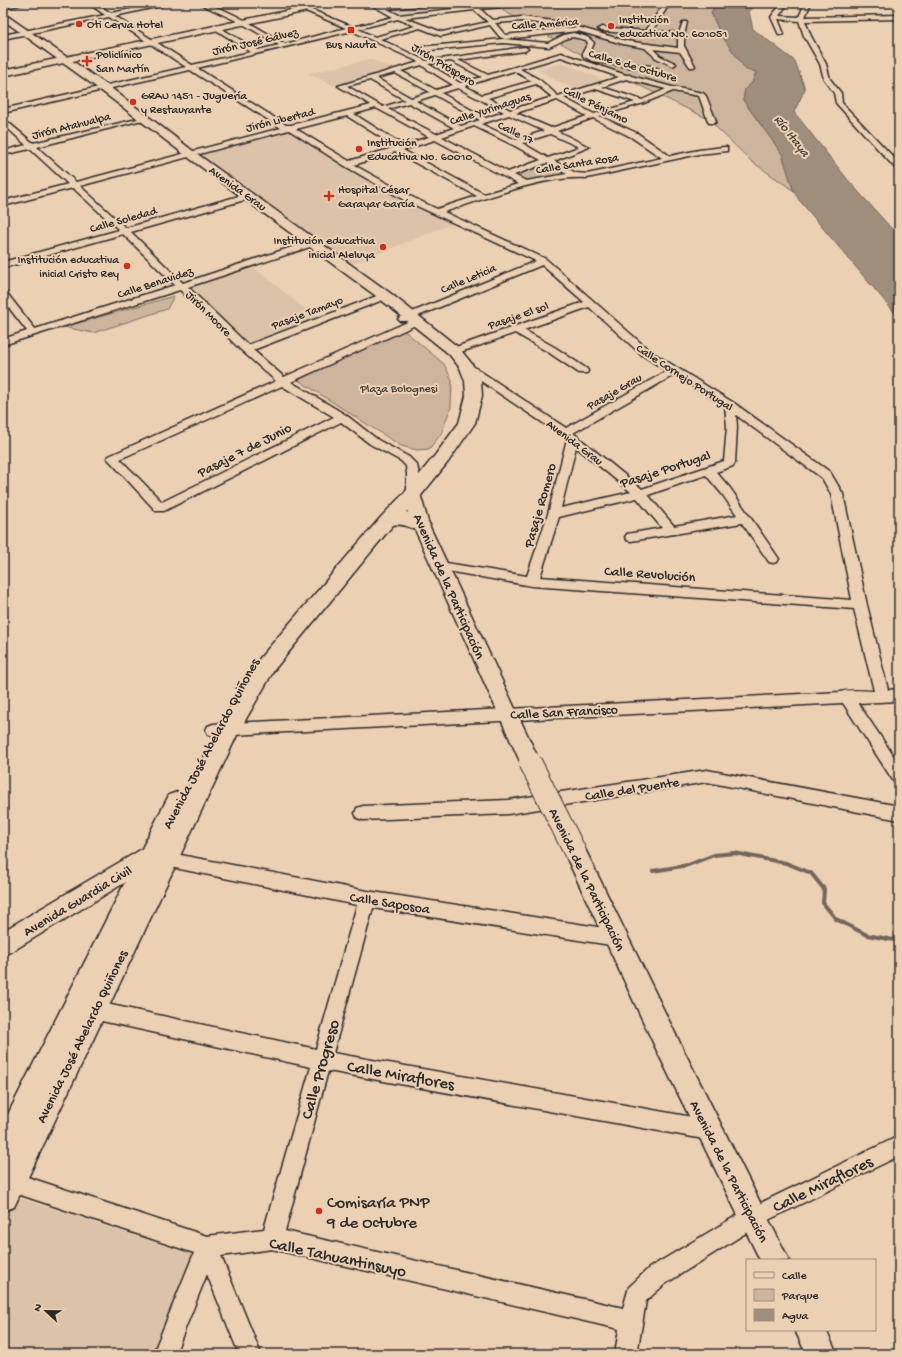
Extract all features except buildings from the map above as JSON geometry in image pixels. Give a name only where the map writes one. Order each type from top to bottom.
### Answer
[{"type":"main road","points":[[3,72],[305,9]]},
{"type":"main road","name":"Avenida Grau","points":[[3,16],[23,33]]},
{"type":"main road","name":"Avenida Grau","points":[[3,21],[23,33],[100,88],[186,154],[454,351],[466,367],[473,382],[474,396],[467,423]]},
{"type":"main road","name":"Avenida José Abelardo Quiñones","points":[[221,730],[267,664],[387,522],[451,428],[459,412],[462,394],[461,380],[453,364],[410,320]]},
{"type":"main road","name":"Avenida José Abelardo Quiñones","points":[[5,1185],[85,1008],[221,730],[253,658],[302,600],[413,484],[442,458],[467,423]]},
{"type":"main road","name":"Avenida de la Participación","points":[[413,484],[415,509],[421,525],[530,762],[617,938],[666,1042],[774,1259]]},
{"type":"main road","points":[[387,522],[402,517],[421,525]]},
{"type":"main road","name":"Avenida Guardia Civil","points":[[3,944],[158,857]]},
{"type":"main road","name":"Avenida José Abelardo Quiñones","points":[[3,1155],[85,1008]]},
{"type":"main road","points":[[810,1331],[822,1354]]},
{"type":"street","points":[[3,7],[23,3]]},
{"type":"street","points":[[91,3],[112,15]]},
{"type":"street","points":[[96,3],[112,15]]},
{"type":"street","points":[[3,38],[171,3]]},
{"type":"street","points":[[201,3],[243,22],[284,46]]},
{"type":"street","name":"Jirón Próspero","points":[[290,3],[353,29],[424,63],[426,66],[481,98],[585,147]]},
{"type":"street","points":[[371,3],[398,17],[441,34],[492,22],[529,19],[621,32],[648,32],[680,35]]},
{"type":"street","points":[[381,8],[431,3]]},
{"type":"street","points":[[648,32],[667,3]]},
{"type":"street","points":[[781,34],[774,21],[774,17],[785,3]]},
{"type":"street","name":"Jirón José Gálvez","points":[[3,111],[196,67],[398,17],[472,5],[513,4]]},
{"type":"street","points":[[472,5],[492,22]]},
{"type":"street","points":[[807,5],[803,11],[802,19],[806,32],[821,60],[827,78],[838,93],[839,103],[899,167]]},
{"type":"street","points":[[429,12],[442,18]]},
{"type":"street","name":"Calle Cornejo Portugal","points":[[112,15],[237,93],[284,127],[289,127],[348,164],[435,212],[543,261],[646,353],[730,405],[826,475],[837,494],[860,605],[882,695]]},
{"type":"street","points":[[774,17],[802,19],[899,17]]},
{"type":"street","points":[[504,20],[543,45]]},
{"type":"street","name":"Calle América","points":[[492,22],[502,36],[505,37],[578,30],[647,48],[680,50]]},
{"type":"street","points":[[455,23],[468,28]]},
{"type":"street","points":[[684,23],[680,35],[680,50],[692,66]]},
{"type":"street","points":[[374,39],[420,26]]},
{"type":"street","points":[[215,28],[256,52]]},
{"type":"street","points":[[420,49],[502,41],[543,45],[552,44],[566,36],[580,36],[588,39],[591,43],[586,52],[586,56],[592,59],[640,65],[659,70]]},
{"type":"street","points":[[526,184],[342,86],[424,63],[530,48]]},
{"type":"street","points":[[647,48],[658,57],[673,64]]},
{"type":"street","points":[[507,51],[513,56]]},
{"type":"street","points":[[481,55],[495,63]]},
{"type":"street","name":"Jirón Libertad","points":[[3,204],[289,127],[348,113],[410,101],[487,78],[522,63],[561,55]]},
{"type":"street","name":"Calle 6 de Octubre","points":[[561,55],[626,77],[672,89],[701,94],[704,96],[712,121]]},
{"type":"street","points":[[453,60],[487,78]]},
{"type":"street","name":"Calle Pénjamo","points":[[508,69],[538,82],[556,97],[634,135],[669,159]]},
{"type":"street","points":[[396,71],[485,120]]},
{"type":"street","name":"Calle Yurimaguas","points":[[348,164],[400,149],[556,97],[598,87],[638,73]]},
{"type":"street","points":[[372,78],[460,129]]},
{"type":"street","points":[[481,98],[538,82]]},
{"type":"street","points":[[598,87],[642,102]]},
{"type":"street","points":[[516,143],[593,116],[642,102],[672,89]]},
{"type":"street","points":[[348,113],[400,149],[484,197]]},
{"type":"street","name":"Jirón Atahualpa","points":[[3,153],[141,118]]},
{"type":"street","name":"Jirón Moore","points":[[3,120],[75,184],[182,286],[246,350],[282,381],[342,416],[365,436],[405,459],[411,465],[413,484]]},
{"type":"street","name":"Calle 17","points":[[475,124],[516,143],[574,175]]},
{"type":"street","name":"Calle Santa Rosa","points":[[509,174],[585,147]]},
{"type":"street","name":"Calle Santa Rosa","points":[[435,212],[526,184],[574,175],[587,176],[699,152],[724,149]]},
{"type":"street","name":"Calle Soledad","points":[[3,265],[246,197]]},
{"type":"street","name":"Calle Benavidez","points":[[3,342],[310,244]]},
{"type":"street","name":"Calle Leticia","points":[[160,508],[113,458],[282,381],[410,320],[543,261]]},
{"type":"street","points":[[3,294],[33,333]]},
{"type":"street","name":"Pasaje Tamayo","points":[[246,350],[381,297]]},
{"type":"street","name":"Pasaje El sol","points":[[454,351],[591,303]]},
{"type":"street","points":[[515,329],[552,350],[583,371]]},
{"type":"street","name":"Avenida Grau","points":[[466,367],[570,436],[640,494],[671,530]]},
{"type":"street","name":"Pasaje Grau","points":[[570,436],[674,371]]},
{"type":"street","name":"Pasaje Portugal","points":[[554,514],[640,494],[729,463],[731,459],[732,427],[730,405]]},
{"type":"street","name":"Pasaje 7 de Junio","points":[[160,508],[342,416]]},
{"type":"street","name":"Pasaje Romero","points":[[532,581],[554,514],[570,436]]},
{"type":"street","points":[[708,470],[774,559]]},
{"type":"street","points":[[631,537],[745,518]]},
{"type":"street","name":"Calle Revolución","points":[[440,566],[532,581],[860,605]]},
{"type":"street","name":"Calle San Francisco","points":[[221,730],[846,696],[899,695]]},
{"type":"street","points":[[846,696],[899,777]]},
{"type":"street","name":"Calle del Puente","points":[[363,813],[508,807],[707,776],[899,813]]},
{"type":"street","name":"Calle Saposoa","points":[[158,857],[367,899],[617,938]]},
{"type":"street","name":"Calle Progreso","points":[[272,1239],[367,899]]},
{"type":"street","name":"Calle Miraflores","points":[[85,1008],[322,1060],[710,1130]]},
{"type":"street","name":"Calle Miraflores","points":[[626,1354],[637,1295],[657,1276],[753,1217],[899,1146]]},
{"type":"street","name":"Calle Tahuantinsuyo","points":[[5,1185],[207,1247],[272,1239],[631,1321]]},
{"type":"street","points":[[164,1354],[207,1247]]},
{"type":"street","points":[[207,1247],[250,1354]]},
{"type":"shaded area","points":[[420,5],[428,12],[399,16],[384,9]]},
{"type":"shaded area","points":[[370,59],[395,70],[342,85],[333,85],[308,74]]},
{"type":"shaded area","points":[[563,63],[608,82],[575,90],[537,70]]},
{"type":"shaded area","name":"Hospital César Garayar García","points":[[282,132],[287,132],[452,224],[349,265],[199,155]]},
{"type":"shaded area","points":[[252,266],[316,318],[246,345],[187,287]]},
{"type":"shaded area","points":[[13,1196],[194,1255],[154,1354],[10,1354],[3,1351],[3,1217]]},
{"type":"green space","points":[[506,3],[716,3],[711,13],[721,35],[756,72],[752,83],[745,89],[743,100],[782,154],[794,191],[751,161],[708,119],[618,75],[502,10]]},
{"type":"green space","points":[[548,162],[570,174],[526,182],[513,174]]},
{"type":"green space","points":[[174,296],[167,309],[93,333],[64,327]]},
{"type":"green space","name":"Plaza Bolognesi","points":[[400,331],[406,332],[444,364],[452,380],[451,407],[441,434],[429,449],[417,450],[401,446],[298,380]]},
{"type":"water","name":"Río Itaya","points":[[716,3],[755,3],[749,12],[753,29],[795,61],[805,89],[794,112],[848,180],[899,237],[899,318],[799,200],[793,189],[782,154],[743,100],[745,89],[752,83],[756,72],[746,70],[721,35],[711,13]]},
{"type":"waterway","points":[[653,871],[688,865],[714,855],[734,853],[786,863],[811,873],[824,889],[823,903],[836,919],[867,935],[899,941]]},
{"type":"place","name":"Oti Cerva Hotel","points":[[79,24]]},
{"type":"place","name":"Institución educativa No. 601051","points":[[611,26]]},
{"type":"place","name":"Bus Nauta","points":[[351,30]]},
{"type":"place","name":"Policlínico San Martín","points":[[87,61]]},
{"type":"place","name":"GRAU 1451 - Juguería y Restaurante","points":[[133,102]]},
{"type":"place","name":"Institución Educativa No. 60010","points":[[359,149]]},
{"type":"place","name":"Hospital César Garayar García","points":[[329,196]]},
{"type":"place","name":"Institución educativa inicial Aleluya","points":[[383,247]]},
{"type":"place","name":"Institución educativa inicial Cristo Rey","points":[[127,266]]},
{"type":"place","name":"Comisaría PNP 9 de Octubre","points":[[319,1211]]}]
